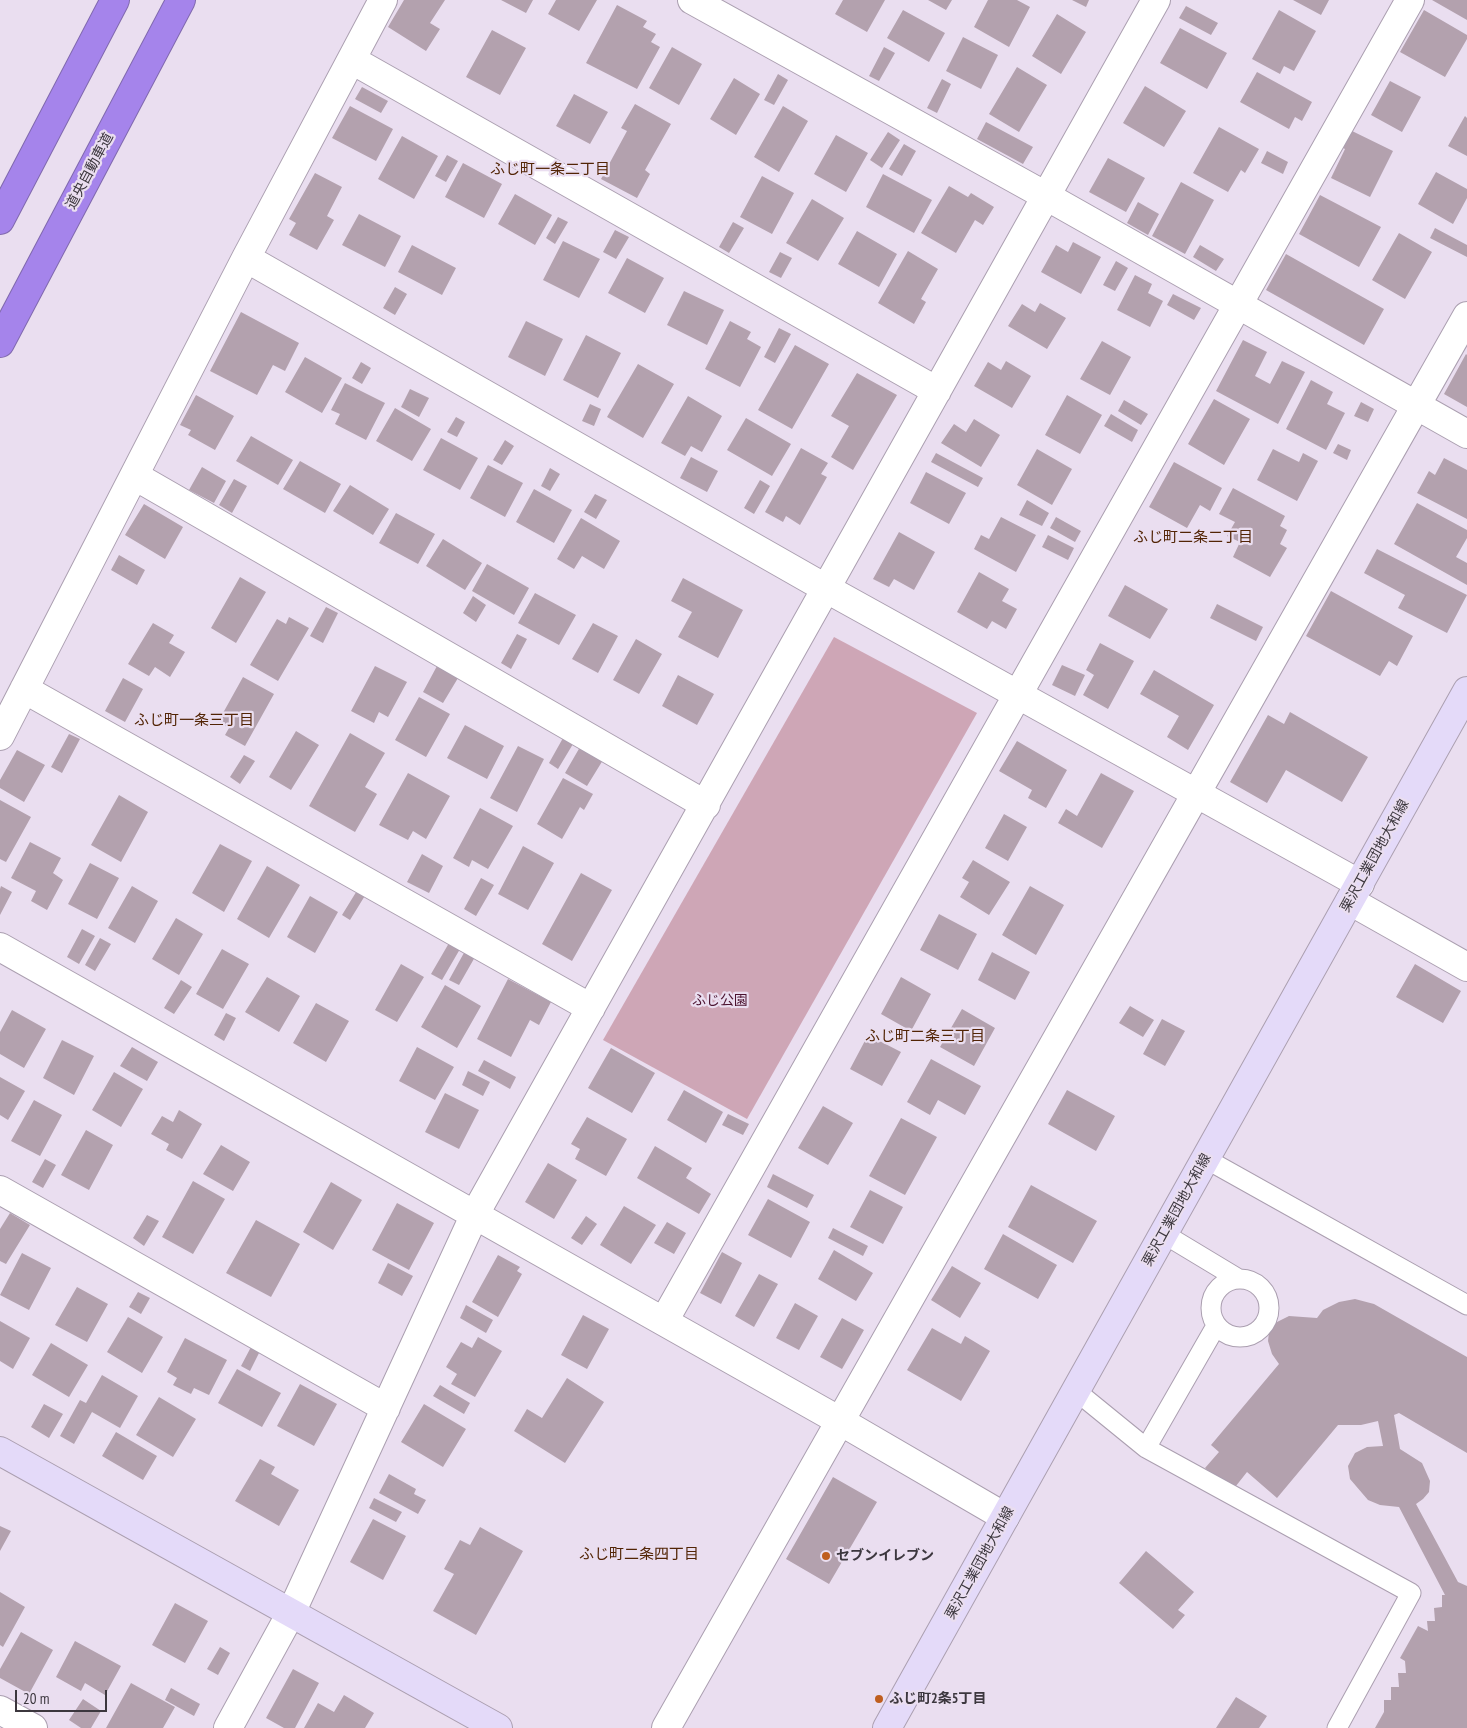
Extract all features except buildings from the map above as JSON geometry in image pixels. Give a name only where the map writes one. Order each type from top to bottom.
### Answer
[{"type":"highway","points":[[0,220],[115,0]]},
{"type":"highway","name":"道央自動車道","points":[[0,343],[180,0]]},
{"type":"main road","name":"栗沢工業団地大和線","points":[[887,1728],[1467,691]]},
{"type":"main road","points":[[0,1451],[498,1728]]},
{"type":"street","points":[[0,736],[246,258],[383,0]]},
{"type":"street","points":[[692,0],[1046,196],[1467,434]]},
{"type":"street","points":[[664,1321],[1410,0]]},
{"type":"street","points":[[228,1728],[291,1613],[475,1214],[1046,196],[1147,3]]},
{"type":"street","points":[[352,60],[937,391]]},
{"type":"street","points":[[246,258],[827,589],[1196,794],[1355,893],[1467,967]]},
{"type":"street","points":[[666,1728],[1467,316]]},
{"type":"street","points":[[135,476],[706,805]]},
{"type":"street","points":[[24,689],[591,1008]]},
{"type":"street","points":[[0,947],[664,1321],[1006,1517]]},
{"type":"street","points":[[0,1190],[386,1408]]},
{"type":"street","points":[[0,1710],[33,1728]]},
{"type":"lane","points":[[1206,1159],[1467,1305]]},
{"type":"lane","points":[[1164,1234],[1237,1278],[1254,1282],[1267,1294],[1270,1311],[1263,1327],[1248,1337],[1231,1336],[1216,1326],[1210,1312],[1212,1296],[1222,1284],[1237,1278]]},
{"type":"lane","points":[[1146,1448],[1216,1326]]},
{"type":"lane","points":[[1076,1391],[1146,1448],[1411,1593],[1337,1728]]},
{"type":"green space","name":"ふじ公園","points":[[834,637],[977,713],[747,1119],[603,1040]]},
{"type":"place","name":"セブンイレブン","points":[[826,1556]]},
{"type":"place","name":"ふじ町2条5丁目","points":[[879,1699]]},
{"type":"district","name":"ふじ町一条二丁目","points":[[550,170]]},
{"type":"district","name":"ふじ町二条二丁目","points":[[1193,538]]},
{"type":"district","name":"ふじ町一条三丁目","points":[[194,721]]},
{"type":"district","name":"ふじ町二条三丁目","points":[[925,1037]]},
{"type":"district","name":"ふじ町二条四丁目","points":[[639,1555]]}]
